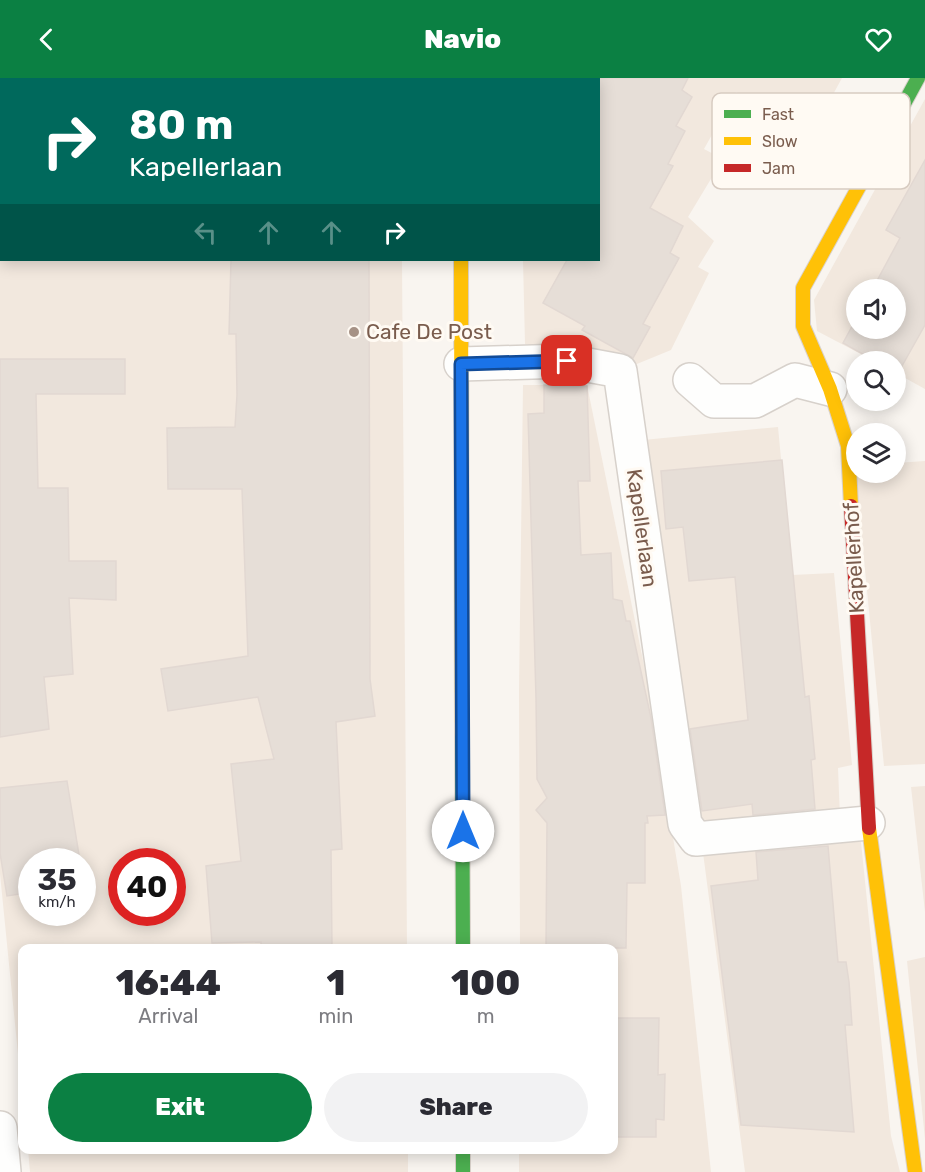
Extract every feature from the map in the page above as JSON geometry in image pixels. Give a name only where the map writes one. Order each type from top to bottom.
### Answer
[{"type":"street","name":"Kapellerhof","points":[[910,93],[918,78]]},
{"type":"street","name":"Kapellerhof","points":[[857,189],[803,288],[803,326],[830,389],[848,446],[868,823],[915,1172]]},
{"type":"street","points":[[461,261],[463,944]]},
{"type":"street","name":"Kapellerlaan","points":[[461,364],[567,361],[620,371],[685,824],[696,839],[868,823]]},
{"type":"street","points":[[690,381],[714,401],[755,400],[795,380],[830,389]]},
{"type":"street","points":[[0,1128],[4,1172]]},
{"type":"street","points":[[463,1154],[464,1172]]},
{"type":"shaded area","points":[[600,78],[842,78],[834,93],[712,93],[712,135],[704,149],[712,153],[712,177],[688,217],[714,241],[698,267],[709,273],[671,350],[632,366],[525,344],[523,261],[600,261]]},
{"type":"shaded area","points":[[925,99],[925,389],[906,379],[906,351],[855,351],[817,331],[814,300],[875,189],[910,189],[910,126]]},
{"type":"shaded area","points":[[0,261],[402,261],[407,944],[18,944],[18,1054],[0,874]]},
{"type":"shaded area","points":[[523,385],[587,385],[647,680],[681,886],[711,1172],[519,1172],[519,1154],[618,1154],[618,944],[520,944],[519,691]]},
{"type":"shaded area","points":[[778,427],[792,575],[834,573],[852,765],[838,768],[841,842],[861,842],[891,1136],[900,1172],[745,1172],[667,579],[656,579],[643,440]]},
{"type":"shaded area","points":[[925,461],[925,764],[884,766],[857,483],[906,483],[906,462]]},
{"type":"shaded area","points":[[925,786],[925,912],[911,787]]},
{"type":"shaded area","points":[[925,957],[925,1139],[907,961]]},
{"type":"shaded area","points":[[28,1154],[408,1154],[408,1172],[30,1172]]},
{"type":"building","points":[[600,78],[688,78],[682,90],[692,97],[676,126],[685,131],[668,164],[673,166],[650,208],[683,226],[670,253],[679,258],[643,324],[650,327],[633,358],[582,330],[585,326],[543,303],[566,261],[600,261]]},
{"type":"building","points":[[925,160],[925,325],[906,359],[906,351],[857,351],[843,343],[846,337],[906,339],[906,279],[878,279],[900,238],[886,230]]},
{"type":"building","points":[[231,261],[369,261],[370,679],[375,716],[336,722],[342,849],[331,850],[332,944],[212,943],[206,866],[241,861],[231,764],[274,759],[258,697],[168,711],[161,669],[248,656],[242,489],[168,489],[167,428],[235,427],[236,334],[229,334]]},
{"type":"building","points":[[0,359],[125,359],[125,394],[36,394],[38,488],[68,488],[69,561],[116,561],[116,600],[69,598],[73,674],[44,677],[49,729],[0,737]]},
{"type":"building","points":[[544,385],[587,386],[590,481],[578,481],[581,555],[611,553],[613,599],[622,601],[626,621],[630,621],[651,718],[665,815],[647,816],[645,883],[627,883],[626,948],[618,948],[618,944],[546,944],[547,823],[536,810],[547,798],[537,779],[528,414],[544,413]]},
{"type":"building","points":[[782,460],[805,697],[809,696],[815,759],[811,760],[815,809],[753,815],[752,804],[702,811],[690,729],[748,720],[735,577],[689,581],[683,527],[666,529],[661,471]]},
{"type":"building","points":[[67,781],[78,848],[18,848],[18,894],[7,896],[0,853],[0,788]]},
{"type":"building","points":[[828,846],[838,962],[846,962],[849,982],[852,1025],[845,1025],[854,1132],[741,1125],[711,886],[758,880],[756,852]]},
{"type":"building","points":[[618,1018],[659,1018],[658,1075],[665,1074],[664,1120],[656,1119],[656,1137],[618,1137]]},
{"type":"traffic: fast","points":[[910,93],[918,78]]},
{"type":"traffic: fast","points":[[462,733],[463,944]]},
{"type":"traffic: fast","points":[[463,1154],[463,1172]]},
{"type":"traffic: slow","points":[[851,506],[848,446],[830,389],[803,326],[803,288],[858,189]]},
{"type":"traffic: slow","points":[[461,261],[462,733]]},
{"type":"traffic: slow","points":[[869,828],[915,1172]]},
{"type":"traffic: jam","points":[[851,506],[869,828]]},
{"type":"place","name":"Cafe De Post","points":[[354,332]]},
{"type":"route","points":[[463,831],[461,364],[567,361]]}]
